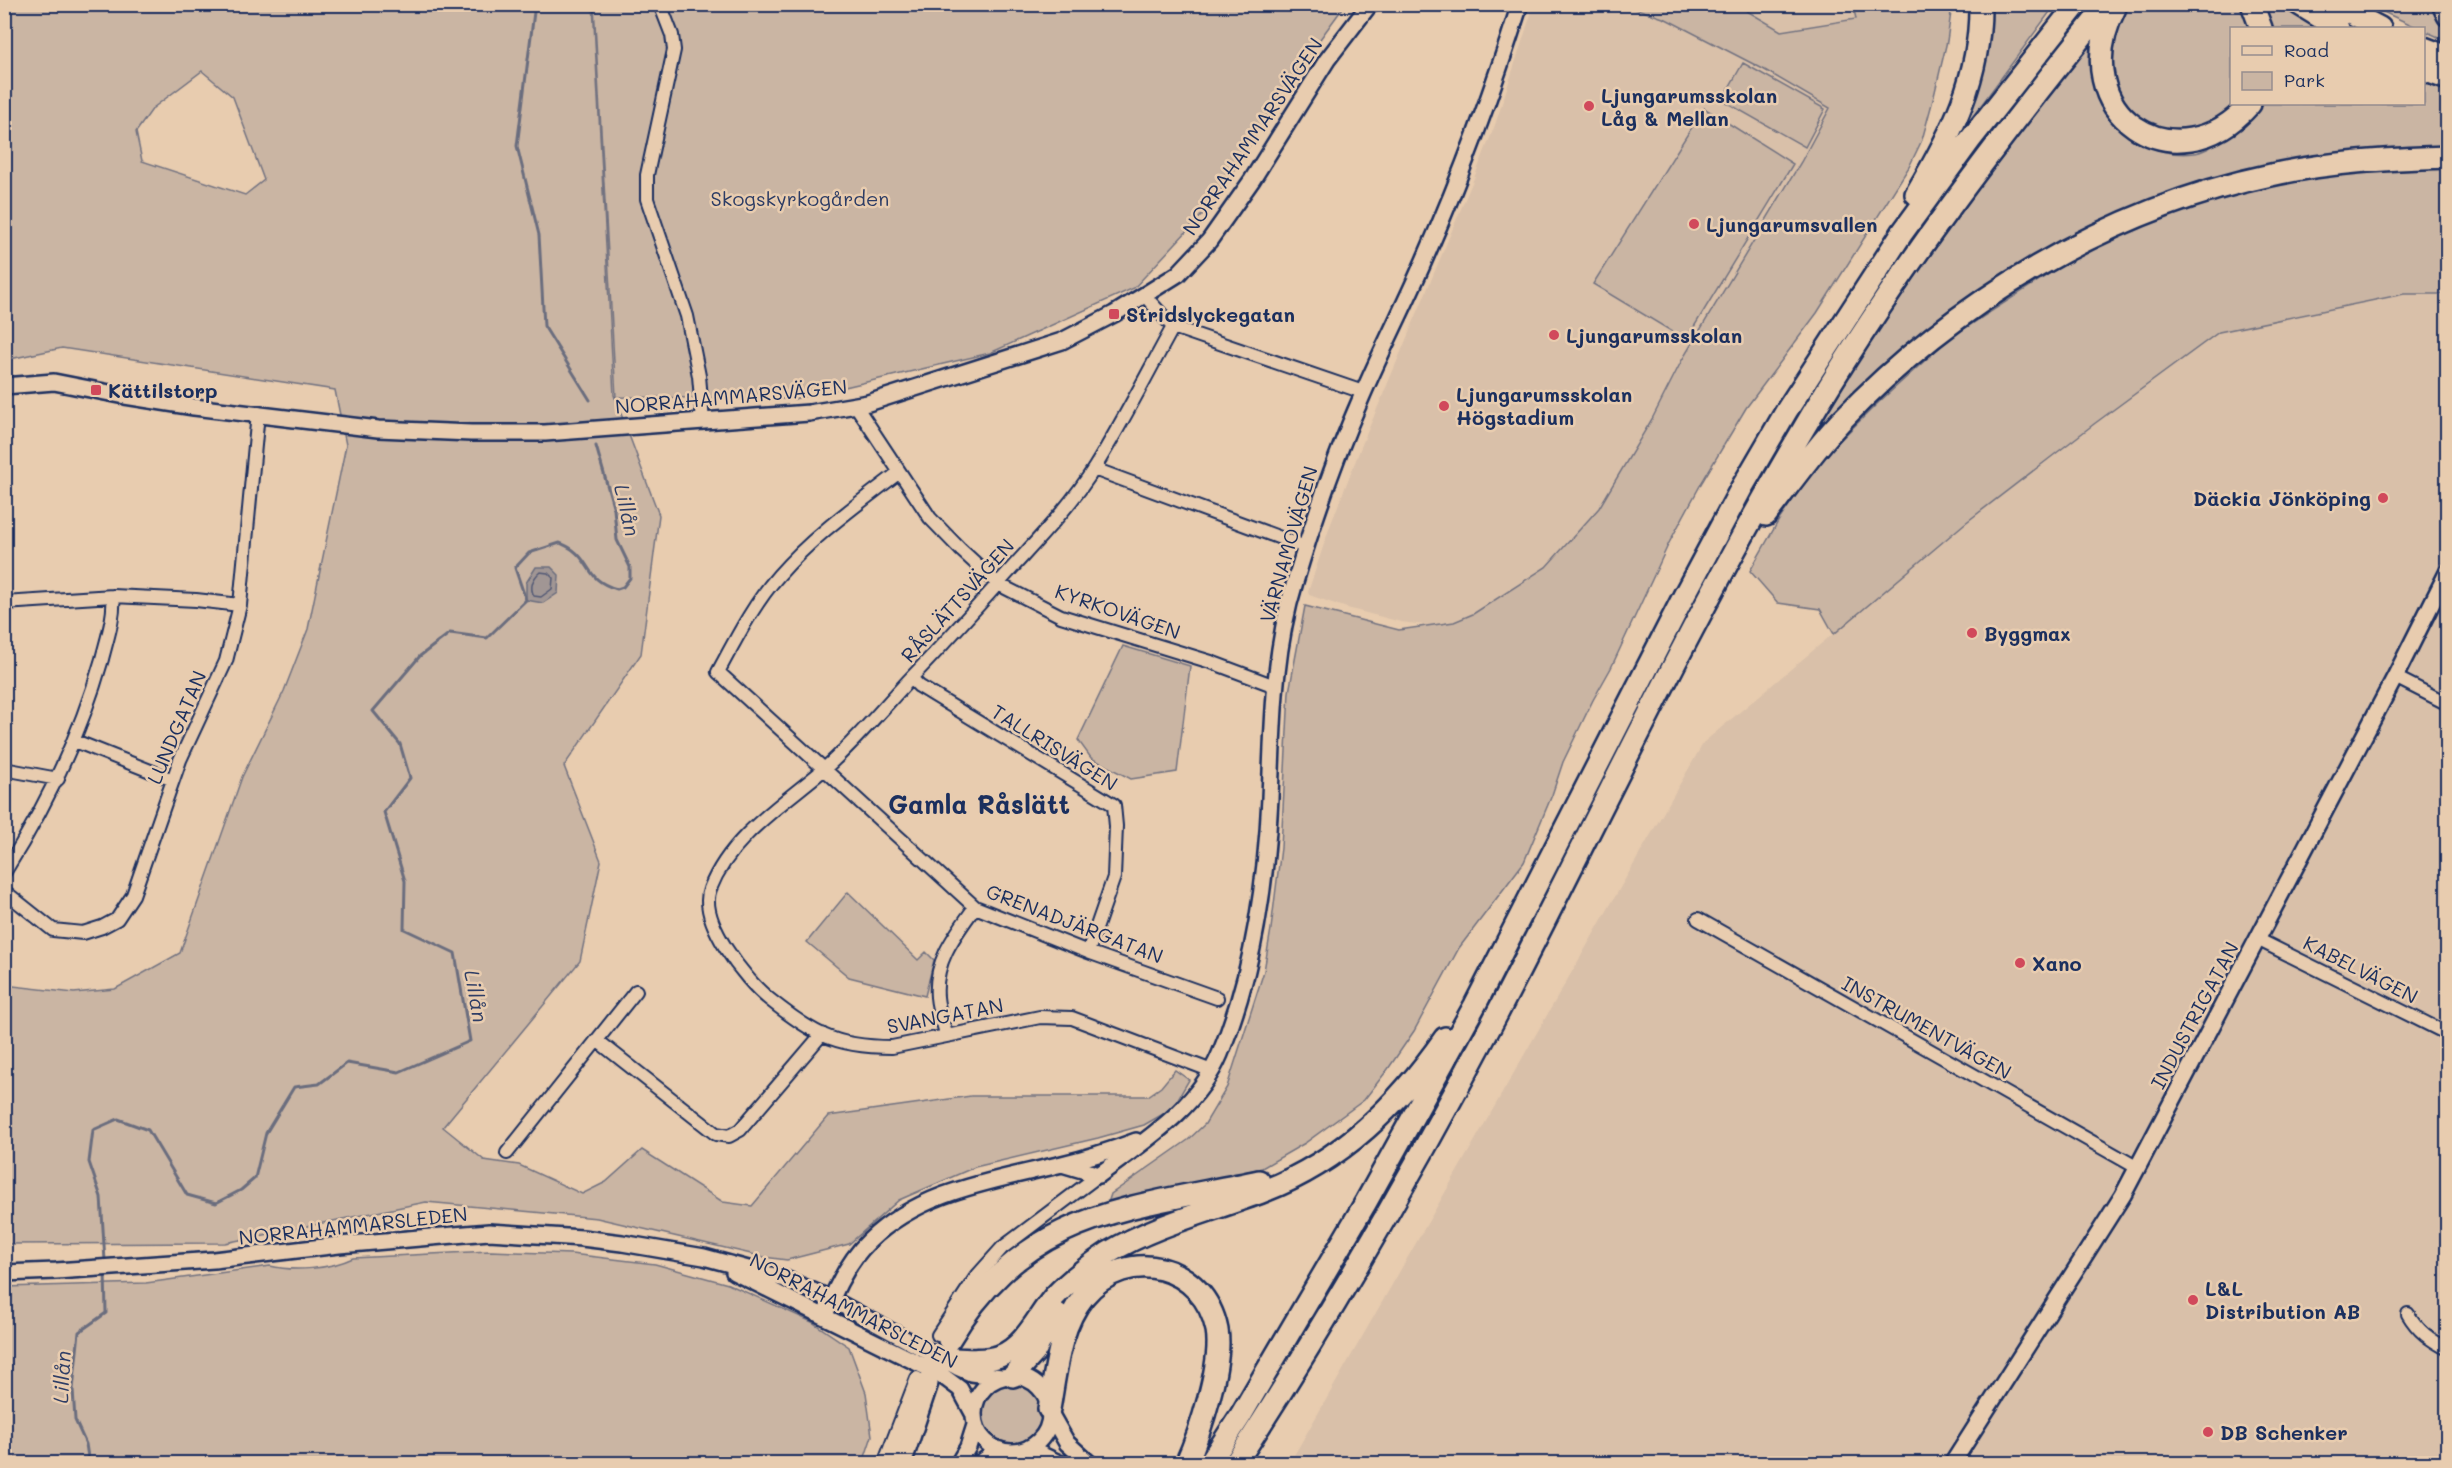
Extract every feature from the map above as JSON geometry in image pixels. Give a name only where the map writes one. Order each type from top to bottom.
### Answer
[{"type":"highway","points":[[1209,1464],[1241,1415],[1366,1202],[1495,966],[1741,489],[1844,320],[1945,142],[1975,66],[1980,31],[1980,4]]},
{"type":"highway","points":[[1844,320],[1902,233],[1963,150],[2077,4]]},
{"type":"highway","points":[[1237,1464],[1386,1216],[1496,1016],[1721,576],[1806,424],[1921,246],[2036,93],[2108,4]]},
{"type":"highway","points":[[2116,4],[2103,34],[2101,76],[2116,110],[2129,122],[2167,140],[2188,140],[2206,136],[2224,128],[2249,105]]},
{"type":"highway","points":[[2252,4],[2261,27]]},
{"type":"highway","points":[[2299,4],[2336,27]]},
{"type":"highway","points":[[2334,4],[2378,27]]},
{"type":"highway","points":[[2443,4],[2448,15]]},
{"type":"highway","points":[[2425,48],[2448,57]]},
{"type":"highway","points":[[2425,70],[2448,79]]},
{"type":"highway","points":[[1721,576],[1797,474],[1839,423],[1902,363],[1971,308],[2027,272],[2093,236],[2170,204],[2271,175],[2368,160],[2448,157]]},
{"type":"highway","points":[[1301,1172],[1129,1207],[1067,1227],[1039,1243],[1000,1273],[967,1310],[943,1344],[988,1359],[1011,1350],[1026,1335],[1057,1294],[1107,1254],[1162,1227],[1266,1190],[1301,1172],[1343,1148],[1387,1110],[1441,1044],[1495,966]]},
{"type":"highway","points":[[1050,1411],[1062,1341],[1067,1326],[1084,1296],[1112,1274],[1128,1268],[1158,1267],[1176,1273],[1202,1296],[1211,1312],[1217,1332],[1217,1355],[1211,1387],[1186,1464]]},
{"type":"highway","points":[[1007,1377],[1034,1353],[1073,1280]]},
{"type":"highway","points":[[900,1464],[922,1381]]},
{"type":"street","points":[[660,4],[672,35],[674,50],[647,175],[647,199],[687,315],[699,376],[703,421]]},
{"type":"street","name":"NORRAHAMMARSVÄGEN","points":[[4,386],[54,382],[125,396],[378,429],[471,433],[545,433],[809,413],[856,406],[926,386],[1062,341],[1145,296],[1178,274],[1209,241],[1252,180],[1327,60],[1370,4]]},
{"type":"street","name":"VÄRNAMOVÄGEN","points":[[1062,1164],[1099,1174],[1152,1136],[1188,1103],[1212,1071],[1234,1020],[1250,956],[1262,886],[1270,801],[1275,686],[1292,593],[1324,489],[1363,392],[1407,300],[1462,171],[1492,92],[1521,4]]},
{"type":"street","points":[[1145,296],[1173,327],[1363,392]]},
{"type":"street","name":"RÅSLÄTTSVÄGEN","points":[[707,901],[710,889],[741,842],[769,814],[825,768],[1051,525],[1094,469],[1173,327]]},
{"type":"street","name":"KYRKOVÄGEN","points":[[856,406],[898,473],[930,518],[998,584],[1060,616],[1211,662],[1275,686]]},
{"type":"street","name":"LUNDGATAN","points":[[4,891],[53,930],[83,933],[117,919],[133,895],[173,780],[226,661],[240,605],[258,413]]},
{"type":"street","points":[[1094,469],[1305,547]]},
{"type":"street","name":"GRENADJÄRGATAN","points":[[898,473],[818,535],[778,576],[746,622],[718,672],[975,907],[1088,952],[1218,998]]},
{"type":"street","name":"INDUSTRIGATAN","points":[[1952,1464],[2138,1168],[2395,677],[2448,571]]},
{"type":"street","points":[[4,873],[31,831],[58,779],[90,703],[114,608],[113,596]]},
{"type":"street","points":[[4,603],[113,596],[196,600],[240,605]]},
{"type":"street","points":[[2395,677],[2448,704]]},
{"type":"street","name":"TALLRISVÄGEN","points":[[911,678],[929,692],[1114,805],[1116,819],[1114,878],[1088,952]]},
{"type":"street","points":[[75,741],[173,780]]},
{"type":"street","points":[[4,769],[58,779]]},
{"type":"street","name":"SVANGATAN","points":[[707,901],[713,925],[747,976],[768,998],[822,1034],[844,1043],[868,1047],[892,1047],[946,1034],[1040,1017],[1059,1016],[1072,1018],[1212,1071]]},
{"type":"street","points":[[946,1034],[937,998],[940,966],[945,950],[975,907]]},
{"type":"street","name":"INSTRUMENTVÄGEN","points":[[1698,919],[2138,1168]]},
{"type":"street","name":"KABELVÄGEN","points":[[2257,939],[2448,1035]]},
{"type":"street","points":[[507,1154],[636,991]]},
{"type":"street","points":[[598,1041],[716,1134],[729,1136],[740,1130],[822,1034]]},
{"type":"street","name":"VÄRNAMOVÄGEN","points":[[825,1315],[831,1299],[859,1252],[868,1241],[910,1210],[948,1193],[987,1180],[1062,1164],[1152,1136]]},
{"type":"street","points":[[943,1344],[976,1277],[1002,1248],[1099,1174]]},
{"type":"street","name":"NORRAHAMMARSLEDEN","points":[[4,1272],[56,1271],[214,1260],[489,1232],[622,1243],[704,1257],[785,1279],[943,1344],[971,1373],[1007,1377]]},
{"type":"street","name":"NORRAHAMMARSLEDEN","points":[[704,1257],[940,1374],[960,1389],[974,1419]]},
{"type":"street","points":[[2408,1314],[2416,1327],[2430,1341],[2448,1349]]},
{"type":"street","points":[[958,1464],[968,1447],[975,1401],[981,1390],[990,1382],[1007,1377],[1033,1382],[1041,1390],[1068,1443],[1090,1464]]},
{"type":"street","points":[[885,1464],[922,1381]]},
{"type":"street","points":[[974,1419],[980,1435],[988,1444],[998,1450],[1010,1452],[1034,1445],[1042,1437],[1048,1425],[1050,1411]]},
{"type":"street","points":[[979,1464],[998,1450]]},
{"type":"street","points":[[1022,1450],[1040,1454],[1061,1464]]},
{"type":"shaded area","name":"Ljungarumsskolan","points":[[1534,5],[1627,5],[1663,17],[1761,66],[1831,107],[1801,163],[1600,509],[1548,567],[1474,614],[1455,622],[1431,626],[1401,622],[1309,595],[1308,592],[1330,526],[1361,447],[1495,125]]},
{"type":"shaded area","points":[[1737,5],[1853,5],[1857,20],[1782,31]]},
{"type":"shaded area","points":[[2404,294],[2447,294],[2447,1463],[1289,1464],[1704,742],[1964,524],[2219,332]]},
{"type":"green space","points":[[4,5],[593,5],[614,395],[659,515],[641,654],[564,766],[601,861],[580,961],[443,1127],[484,1160],[519,1165],[582,1194],[606,1182],[642,1150],[723,1202],[752,1206],[828,1116],[971,1096],[1148,1096],[1161,1087],[1175,1070],[1189,1080],[1172,1109],[1144,1125],[975,1167],[899,1200],[849,1244],[787,1260],[764,1257],[597,1218],[426,1202],[225,1243],[5,1244],[5,985],[74,993],[115,989],[180,953],[242,777],[284,691],[308,629],[346,445],[335,390],[62,348],[5,360]],"holes":[[[202,71],[233,97],[264,180],[245,195],[142,161],[136,132],[153,108]]]},
{"type":"green space","name":"Skogskyrkogården","points":[[594,5],[1345,5],[1285,87],[1215,201],[1134,288],[990,353],[794,399],[616,397]]},
{"type":"green space","points":[[1625,5],[1737,5],[1781,31],[1856,19],[1853,5],[1952,5],[1947,41],[1934,96],[1922,140],[1909,167],[1817,313],[1746,408],[1702,482],[1669,543],[1611,668],[1563,762],[1524,862],[1459,948],[1414,1031],[1388,1069],[1364,1100],[1305,1143],[1262,1168],[1108,1203],[1111,1194],[1188,1140],[1205,1124],[1227,1087],[1264,971],[1271,929],[1281,848],[1289,692],[1305,606],[1399,630],[1454,622],[1473,614],[1546,567],[1599,508],[1652,419],[1682,360],[1801,162],[1830,108],[1763,69],[1666,19]]},
{"type":"green space","points":[[1984,5],[2055,5],[1948,150]]},
{"type":"green space","points":[[2130,5],[2242,5],[2251,27],[2230,27],[2230,105],[2236,105],[2211,124],[2191,129],[2156,128],[2138,118],[2115,88],[2108,65],[2111,43]]},
{"type":"green space","points":[[2263,5],[2278,5],[2315,27],[2271,27]]},
{"type":"green space","points":[[2368,5],[2436,5],[2447,29],[2447,41],[2425,31],[2425,27],[2416,27]]},
{"type":"green space","points":[[2092,42],[2092,74],[2103,104],[2111,116],[2130,135],[2142,143],[2181,154],[2201,151],[2224,139],[2245,123],[2259,105],[2425,105],[2425,81],[2447,91],[2447,149],[2342,155],[2037,258],[1802,455],[1865,350],[1927,260]]},
{"type":"green space","points":[[1743,63],[1825,109],[1805,147],[1722,100]]},
{"type":"green space","name":"Ljungarumsvallen","points":[[1704,108],[1793,164],[1686,340],[1593,284]]},
{"type":"green space","points":[[2447,168],[2447,294],[2404,294],[2219,332],[1964,524],[1834,634],[1820,609],[1778,603],[1750,571],[1779,520],[1820,460],[1879,402],[1950,338],[2072,259],[2143,223],[2205,203],[2315,176]]},
{"type":"green space","points":[[1123,646],[1190,666],[1177,772],[1131,779],[1091,758],[1078,740]]},
{"type":"green space","points":[[848,892],[918,960],[926,952],[934,960],[925,996],[849,977],[807,942]]},
{"type":"green space","points":[[490,1251],[571,1254],[655,1264],[728,1284],[812,1322],[849,1347],[866,1393],[872,1436],[863,1463],[5,1463],[5,1287],[146,1283],[270,1266],[290,1269],[312,1268],[334,1265],[353,1258]]},
{"type":"green space","points":[[1006,1383],[1018,1383],[1029,1388],[1037,1396],[1042,1413],[1040,1425],[1029,1438],[1018,1443],[1006,1443],[995,1438],[987,1430],[982,1419],[982,1407],[987,1396],[995,1388]]},
{"type":"water","points":[[536,567],[551,567],[559,575],[558,593],[543,603],[526,600],[526,583]]},
{"type":"waterway","name":"Lillån","points":[[535,4],[517,146],[539,235],[544,326],[590,400]]},
{"type":"waterway","name":"Lillån","points":[[105,1261],[101,1197],[89,1162],[93,1130],[118,1119],[148,1130],[187,1195],[216,1203],[241,1190],[255,1178],[266,1133],[294,1087],[319,1084],[347,1063],[399,1072],[470,1041],[455,953],[404,929],[405,881],[384,812],[410,778],[400,744],[373,711],[420,656],[450,633],[487,638],[526,600],[515,568],[529,553],[560,543],[579,555],[600,581],[617,589],[623,587],[630,578],[630,567],[617,540],[614,509],[596,446]]},
{"type":"waterway","name":"Lillån","points":[[89,1464],[86,1444],[75,1420],[73,1389],[79,1332],[106,1313],[105,1271]]},
{"type":"place","name":"Ljungarumsskolan Låg & Mellan","points":[[1589,106]]},
{"type":"place","name":"Ljungarumsvallen","points":[[1694,224]]},
{"type":"place","name":"Stridslyckegatan","points":[[1114,314]]},
{"type":"place","name":"Ljungarumsskolan","points":[[1554,335]]},
{"type":"place","name":"Kättilstorp","points":[[96,390]]},
{"type":"place","name":"Ljungarumsskolan Högstadium","points":[[1444,406]]},
{"type":"place","name":"Däckia Jönköping","points":[[2383,498]]},
{"type":"place","name":"Byggmax","points":[[1972,633]]},
{"type":"place","name":"Xano","points":[[2020,963]]},
{"type":"place","name":"L&L Distribution AB","points":[[2193,1300]]},
{"type":"place","name":"DB Schenker","points":[[2208,1432]]},
{"type":"district","name":"Gamla Råslätt","points":[[979,804]]}]
